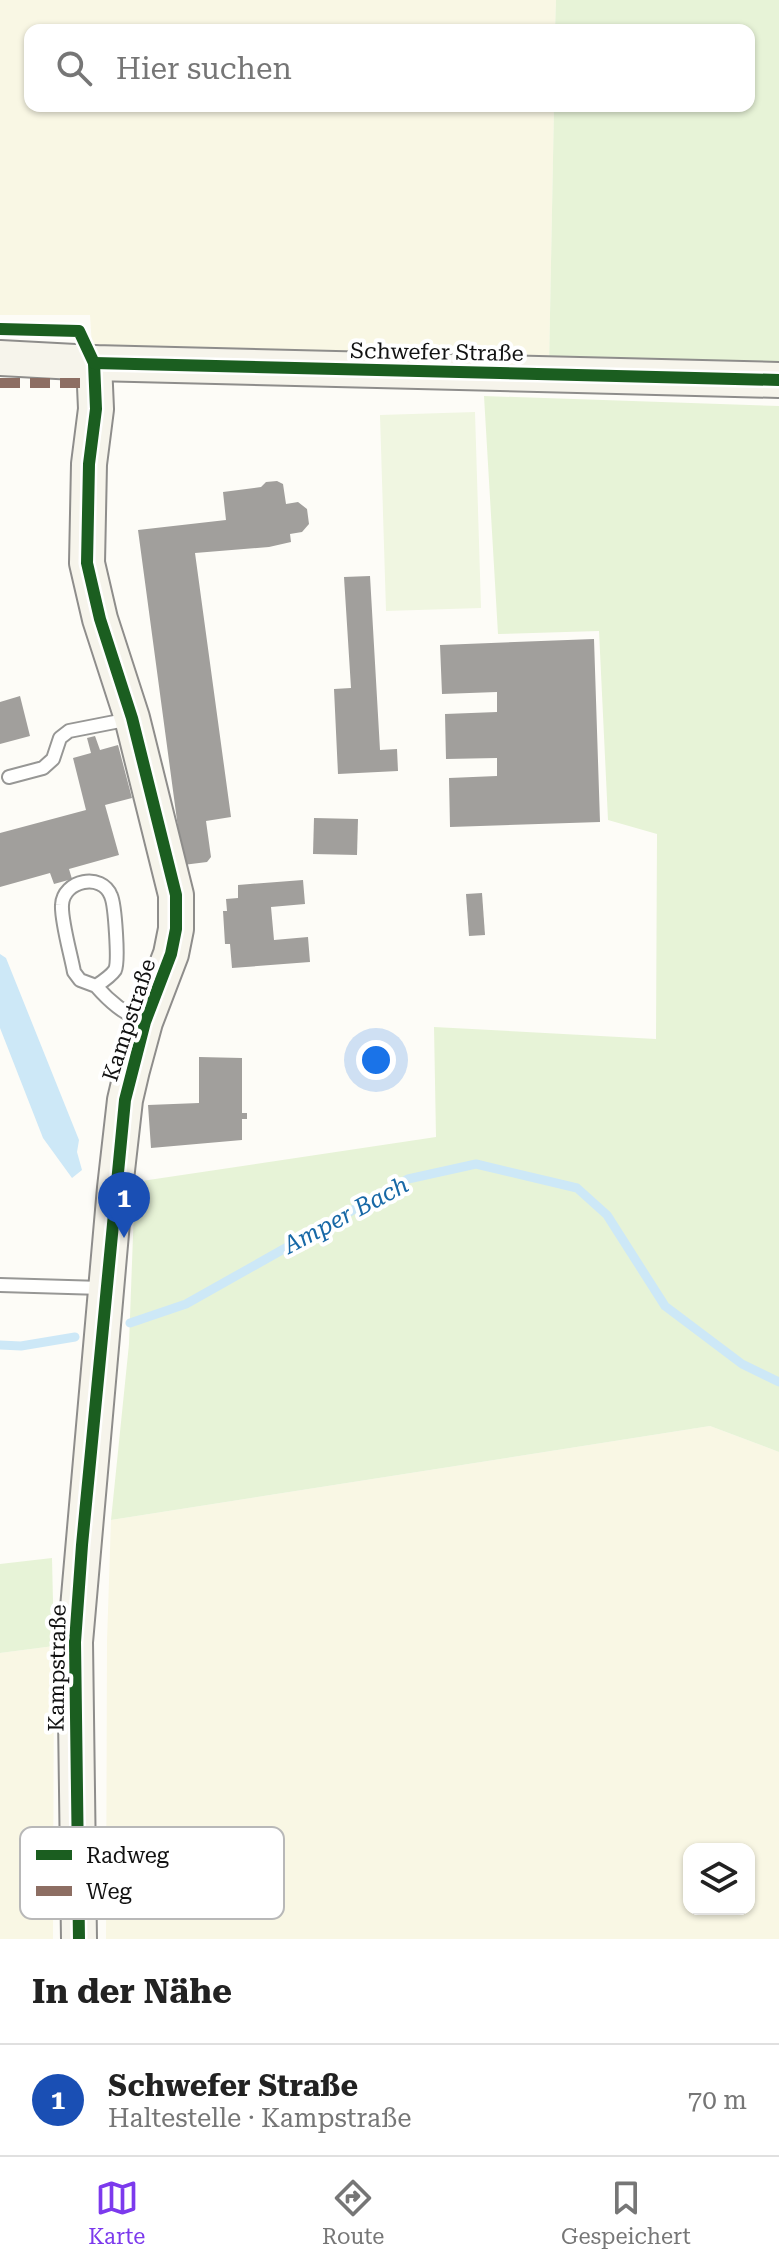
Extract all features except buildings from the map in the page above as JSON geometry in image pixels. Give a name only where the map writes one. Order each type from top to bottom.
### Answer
[{"type":"street","name":"Schwefer Straße","points":[[0,358],[779,380]]},
{"type":"street","name":"Kampstraße","points":[[77,1827],[75,1642],[125,1100],[145,1022],[171,954],[176,929],[176,895],[132,718],[100,619],[87,563],[89,464],[96,409],[94,363]]},
{"type":"street","name":"Kampstraße","points":[[79,1919],[79,1939]]},
{"type":"lane","points":[[9,777],[43,768],[53,759],[60,738],[69,731],[132,718]]},
{"type":"lane","points":[[96,986],[115,971],[114,926],[111,895],[102,885],[87,881],[74,884],[61,905],[74,972],[80,980],[96,986],[126,1014],[145,1022]]},
{"type":"lane","points":[[0,1285],[106,1289]]},
{"type":"shaded area","points":[[0,0],[556,0],[555,24],[24,24],[24,112],[554,112],[549,367],[92,347],[90,315],[0,315]]},
{"type":"shaded area","points":[[710,1426],[779,1452],[779,1939],[106,1939],[106,1919],[284,1919],[284,1827],[106,1827],[111,1520]]},
{"type":"shaded area","points":[[54,1646],[53,1827],[20,1827],[20,1919],[53,1919],[53,1939],[0,1939],[0,1653]]},
{"type":"green space","points":[[556,0],[779,0],[779,370],[549,367],[554,112],[755,112],[755,24],[555,24]]},
{"type":"green space","points":[[484,396],[779,406],[779,1452],[710,1426],[111,1520],[129,1344],[135,1182],[436,1137],[434,1027],[656,1039],[657,834],[608,820],[599,631],[498,634]]},
{"type":"green space","points":[[475,412],[481,608],[386,611],[380,415]]},
{"type":"green space","points":[[52,1558],[54,1646],[0,1653],[0,1564]]},
{"type":"water","points":[[0,954],[6,958],[79,1140],[77,1152],[82,1170],[72,1178],[43,1138],[0,1028]]},
{"type":"waterway","name":"Amper Bach","points":[[130,1323],[186,1304],[408,1179],[476,1164],[577,1188],[607,1215],[665,1306],[742,1364],[779,1382]]},
{"type":"waterway","name":"Amper Bach","points":[[0,1345],[21,1346],[75,1337]]},
{"type":"marked path","points":[[0,383],[95,383]]},
{"type":"cycle path","points":[[0,329],[79,331],[94,363],[96,409],[89,464],[87,563],[100,619],[132,718],[176,895],[176,929],[171,954],[145,1022],[125,1100],[75,1642],[77,1827]]},
{"type":"cycle path","points":[[94,363],[779,380]]},
{"type":"cycle path","points":[[79,1919],[79,1939]]},
{"type":"place","name":"Schwefer Straße","points":[[124,1238]]}]
